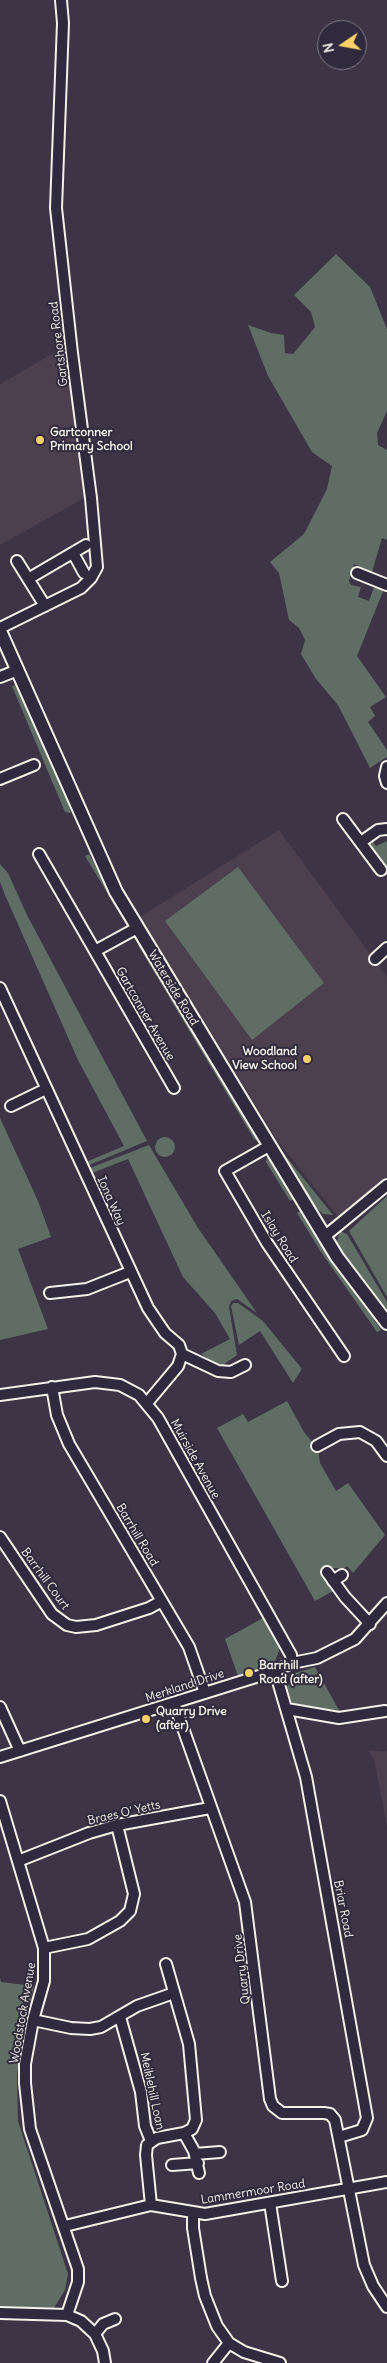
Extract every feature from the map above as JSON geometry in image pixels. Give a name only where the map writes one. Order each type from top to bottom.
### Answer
[{"type":"main road","name":"Waterside Road","points":[[0,630],[99,858],[137,928],[324,1237],[351,1277],[387,1322]]},
{"type":"street","name":"Gartshore Road","points":[[0,630],[86,584],[95,572],[97,560],[56,208],[63,23],[62,0]]},
{"type":"street","points":[[28,579],[86,545]]},
{"type":"street","points":[[72,553],[84,572]]},
{"type":"street","points":[[17,561],[45,606]]},
{"type":"street","points":[[357,574],[387,585]]},
{"type":"street","points":[[0,677],[18,670]]},
{"type":"street","points":[[0,779],[34,765]]},
{"type":"street","points":[[387,766],[385,776],[387,783]]},
{"type":"street","points":[[343,819],[381,870]]},
{"type":"street","points":[[360,842],[378,830],[387,829]]},
{"type":"street","name":"Gartconner Avenue","points":[[39,854],[174,1088]]},
{"type":"street","points":[[94,952],[137,928]]},
{"type":"street","points":[[375,959],[387,948]]},
{"type":"street","name":"Iona Way","points":[[0,988],[148,1308],[165,1333],[179,1345],[182,1354],[218,1371],[231,1372],[245,1365]]},
{"type":"street","points":[[11,1106],[46,1089]]},
{"type":"street","name":"Islay Road","points":[[269,1146],[225,1171],[267,1243],[344,1356]]},
{"type":"street","points":[[324,1237],[387,1185]]},
{"type":"street","points":[[50,1293],[88,1288],[130,1272]]},
{"type":"street","points":[[147,1403],[178,1366],[182,1354]]},
{"type":"street","name":"Muirside Avenue","points":[[0,1395],[96,1382],[109,1383],[129,1389],[147,1403],[158,1418],[291,1655],[292,1663]]},
{"type":"street","name":"Barrhill Road","points":[[52,1387],[58,1415],[69,1444],[189,1647],[205,1693]]},
{"type":"street","points":[[317,1446],[339,1434],[360,1432],[376,1441],[387,1456]]},
{"type":"street","name":"Barrhill Court","points":[[0,1537],[52,1614],[67,1625],[76,1627],[96,1626],[150,1608],[162,1601]]},
{"type":"street","points":[[334,1576],[370,1624]]},
{"type":"street","name":"Merkland Drive","points":[[0,1757],[275,1671],[292,1663],[317,1658],[355,1639],[387,1603]]},
{"type":"street","name":"Briar Road","points":[[275,1671],[306,1777],[368,2118],[362,2130],[339,2137]]},
{"type":"street","name":"Quarry Drive","points":[[174,1703],[210,1808],[235,1871],[249,1922],[270,2099],[273,2106],[282,2113],[290,2115],[316,2112],[330,2114],[335,2120],[364,2265],[373,2286],[387,2307]]},
{"type":"street","points":[[0,1707],[20,1751]]},
{"type":"street","points":[[287,1709],[339,1718],[385,1710]]},
{"type":"street","name":"Woodstock Avenue","points":[[0,1802],[44,1948],[44,1981],[25,2064],[26,2106],[30,2129],[65,2226],[78,2269],[78,2282],[67,2315]]},
{"type":"street","name":"Braes O' Yetts","points":[[18,1861],[89,1833],[117,1825],[210,1808]]},
{"type":"street","points":[[44,1948],[88,1939],[120,1921],[130,1911],[134,1894],[117,1825]]},
{"type":"street","points":[[151,2205],[146,2155],[147,2145],[151,2141],[184,2133],[195,2126],[196,2114],[189,2044],[166,1964]]},
{"type":"street","points":[[34,2020],[90,2030],[101,2027],[137,2006],[174,1993]]},
{"type":"street","name":"Meiklehill Loan","points":[[120,2016],[141,2092],[145,2126],[151,2141]]},
{"type":"street","points":[[184,2133],[197,2164]]},
{"type":"street","points":[[172,2165],[197,2164],[220,2152]]},
{"type":"street","name":"Lammermoor Road","points":[[65,2226],[151,2205],[205,2214],[387,2182]]},
{"type":"street","points":[[270,2204],[282,2282]]},
{"type":"street","points":[[193,2213],[193,2228],[205,2296],[217,2326],[230,2343],[244,2352],[280,2363]]},
{"type":"street","points":[[0,2314],[67,2315],[81,2321],[95,2334],[103,2351],[105,2363]]},
{"type":"street","points":[[95,2334],[103,2324],[115,2319]]},
{"type":"street","points":[[213,2363],[230,2343]]},
{"type":"shaded area","points":[[336,254],[370,287],[387,329],[387,411],[377,433],[378,445],[387,450],[387,540],[382,538],[372,572],[354,564],[349,581],[351,585],[361,587],[358,597],[369,601],[375,584],[384,589],[357,656],[386,697],[370,707],[375,716],[368,722],[387,750],[387,757],[370,768],[338,705],[316,679],[301,654],[305,640],[299,628],[289,620],[279,573],[270,562],[304,534],[327,489],[332,466],[312,452],[268,376],[248,325],[271,333],[284,335],[285,353],[293,354],[315,327],[311,312],[294,295]]},
{"type":"shaded area","name":"Gartconner Primary School","points":[[68,345],[88,496],[0,545],[0,384]]},
{"type":"shaded area","points":[[18,684],[68,800],[71,813],[65,812],[12,686]]},
{"type":"shaded area","name":"Woodland View School","points":[[279,830],[387,977],[387,1176],[338,1217],[277,1140],[140,917]]},
{"type":"shaded area","points":[[372,841],[376,846],[387,841],[387,868],[371,847]]},
{"type":"shaded area","points":[[89,854],[124,918],[123,919],[85,856]]},
{"type":"shaded area","points":[[0,864],[8,873],[27,915],[147,1141],[87,1166],[86,1162],[124,1146],[78,1060],[5,895],[0,882]]},
{"type":"shaded area","points":[[238,867],[324,983],[252,1040],[165,921]]},
{"type":"shaded area","points":[[140,943],[259,1139],[258,1141],[254,1139],[138,945]]},
{"type":"shaded area","points":[[0,1118],[38,1201],[51,1237],[18,1249],[48,1329],[0,1340]]},
{"type":"shaded area","points":[[165,1137],[172,1140],[175,1147],[172,1154],[165,1157],[158,1154],[155,1147],[158,1140]]},
{"type":"shaded area","points":[[276,1144],[333,1215],[323,1214],[315,1207]]},
{"type":"shaded area","points":[[149,1145],[198,1228],[257,1313],[237,1299],[231,1301],[229,1307],[237,1355],[223,1365],[213,1362],[201,1354],[230,1339],[215,1313],[183,1277],[128,1159],[92,1173],[90,1168]]},
{"type":"shaded area","points":[[267,1157],[272,1160],[294,1199],[290,1201],[266,1162]]},
{"type":"shaded area","points":[[387,1196],[387,1297],[349,1231]]},
{"type":"shaded area","points":[[302,1210],[336,1265],[376,1318],[374,1320],[381,1330],[377,1332],[321,1252],[297,1213]]},
{"type":"shaded area","points":[[340,1231],[347,1234],[387,1302],[387,1310],[385,1308],[383,1310],[366,1289],[336,1245]]},
{"type":"shaded area","points":[[233,1303],[238,1303],[263,1321],[302,1369],[293,1383],[260,1331],[239,1345],[231,1306]]},
{"type":"shaded area","points":[[287,1401],[304,1432],[318,1449],[320,1463],[336,1491],[348,1483],[385,1535],[353,1573],[347,1566],[342,1570],[340,1568],[331,1568],[322,1575],[333,1591],[315,1601],[217,1428],[243,1414],[248,1422]]},
{"type":"shaded area","points":[[263,1618],[280,1648],[274,1664],[238,1676],[225,1639]]},
{"type":"shaded area","points":[[315,1667],[340,1712],[292,1704],[287,1687],[295,1673]]},
{"type":"shaded area","points":[[368,1750],[386,1752],[387,1750],[387,1826],[374,1760]]},
{"type":"shaded area","points":[[0,1978],[1,1982],[34,1986],[22,2037],[17,2076],[18,2121],[68,2274],[65,2290],[54,2308],[0,2307]]},
{"type":"place","name":"Gartconner Primary School","points":[[40,440]]},
{"type":"place","name":"Woodland View School","points":[[307,1059]]},
{"type":"place","name":"Barrhill Road (after)","points":[[249,1673]]},
{"type":"place","name":"Quarry Drive (after)","points":[[146,1719]]}]
